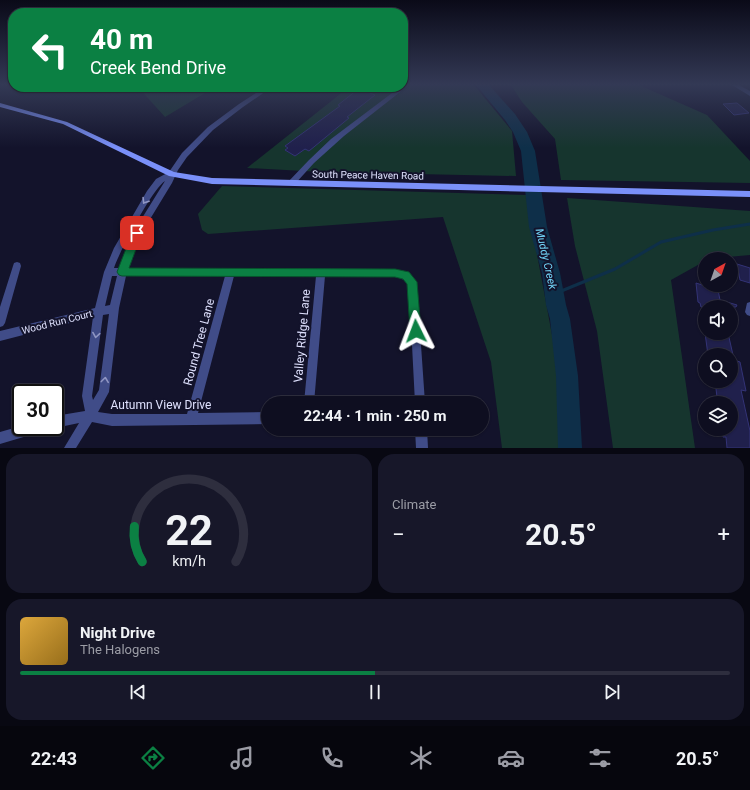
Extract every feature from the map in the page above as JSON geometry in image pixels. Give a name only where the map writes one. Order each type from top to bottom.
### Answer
[{"type":"main road","name":"South Peace Haven Road","points":[[3,106],[65,123],[172,174],[212,181],[750,194]]},
{"type":"street","points":[[70,448],[91,416],[104,392],[114,308],[122,272],[137,233],[172,174],[184,157],[209,131],[241,106]]},
{"type":"street","points":[[291,183],[309,163],[350,128],[381,106]]},
{"type":"street","points":[[91,416],[87,396],[99,311],[108,272],[118,248],[150,193],[159,181],[172,174]]},
{"type":"street","points":[[0,323],[17,266]]},
{"type":"street","points":[[108,272],[321,272],[395,273],[406,276],[410,278],[413,287],[420,396]]},
{"type":"street","name":"Round Tree Lane","points":[[191,418],[231,272]]},
{"type":"street","name":"Valley Ridge Lane","points":[[310,396],[321,272]]},
{"type":"street","points":[[750,306],[750,312]]},
{"type":"street","name":"Wood Run Court","points":[[0,336],[114,308]]},
{"type":"street","name":"Autumn View Drive","points":[[64,420],[91,416],[100,416],[112,420],[261,418]]},
{"type":"street","points":[[0,438],[12,434]]},
{"type":"street","points":[[421,436],[422,448]]},
{"type":"green space","points":[[155,106],[183,106],[165,117]]},
{"type":"green space","points":[[325,106],[491,106],[512,131],[516,176],[322,172],[247,168]]},
{"type":"green space","points":[[525,106],[686,106],[707,115],[750,161],[750,183],[561,180],[555,139]]},
{"type":"green space","points":[[222,186],[526,195],[555,351],[562,448],[502,448],[491,362],[443,217],[208,234],[202,230],[198,214]]},
{"type":"green space","points":[[567,198],[750,211],[750,255],[738,256],[738,252],[698,252],[698,265],[671,280],[695,448],[613,448],[597,331],[575,246]]},
{"type":"building","points":[[340,106],[361,106],[347,117],[349,118],[309,151],[305,149],[295,156],[285,150],[288,148],[285,146]]},
{"type":"building","points":[[725,106],[740,106],[749,113],[734,115]]},
{"type":"building","points":[[738,264],[750,268],[750,283],[740,280]]},
{"type":"building","points":[[696,283],[698,284],[698,292],[718,292],[720,300],[698,300],[698,302]]},
{"type":"building","points":[[706,340],[730,340],[731,348],[707,348]]},
{"type":"building","points":[[738,361],[740,362],[746,391],[741,390],[750,431],[750,448],[727,448],[726,437],[723,436],[738,436],[738,396],[717,396],[716,388],[738,388]]},
{"type":"waterway","name":"Muddy Creek","points":[[500,106],[520,132],[528,151],[538,227],[551,273],[556,305],[560,319],[567,376],[570,448]]},
{"type":"waterway","points":[[554,294],[615,269],[661,242],[713,230],[750,224]]},
{"type":"route","points":[[137,233],[122,272],[395,273],[406,276],[410,278],[413,287],[416,331]]}]
